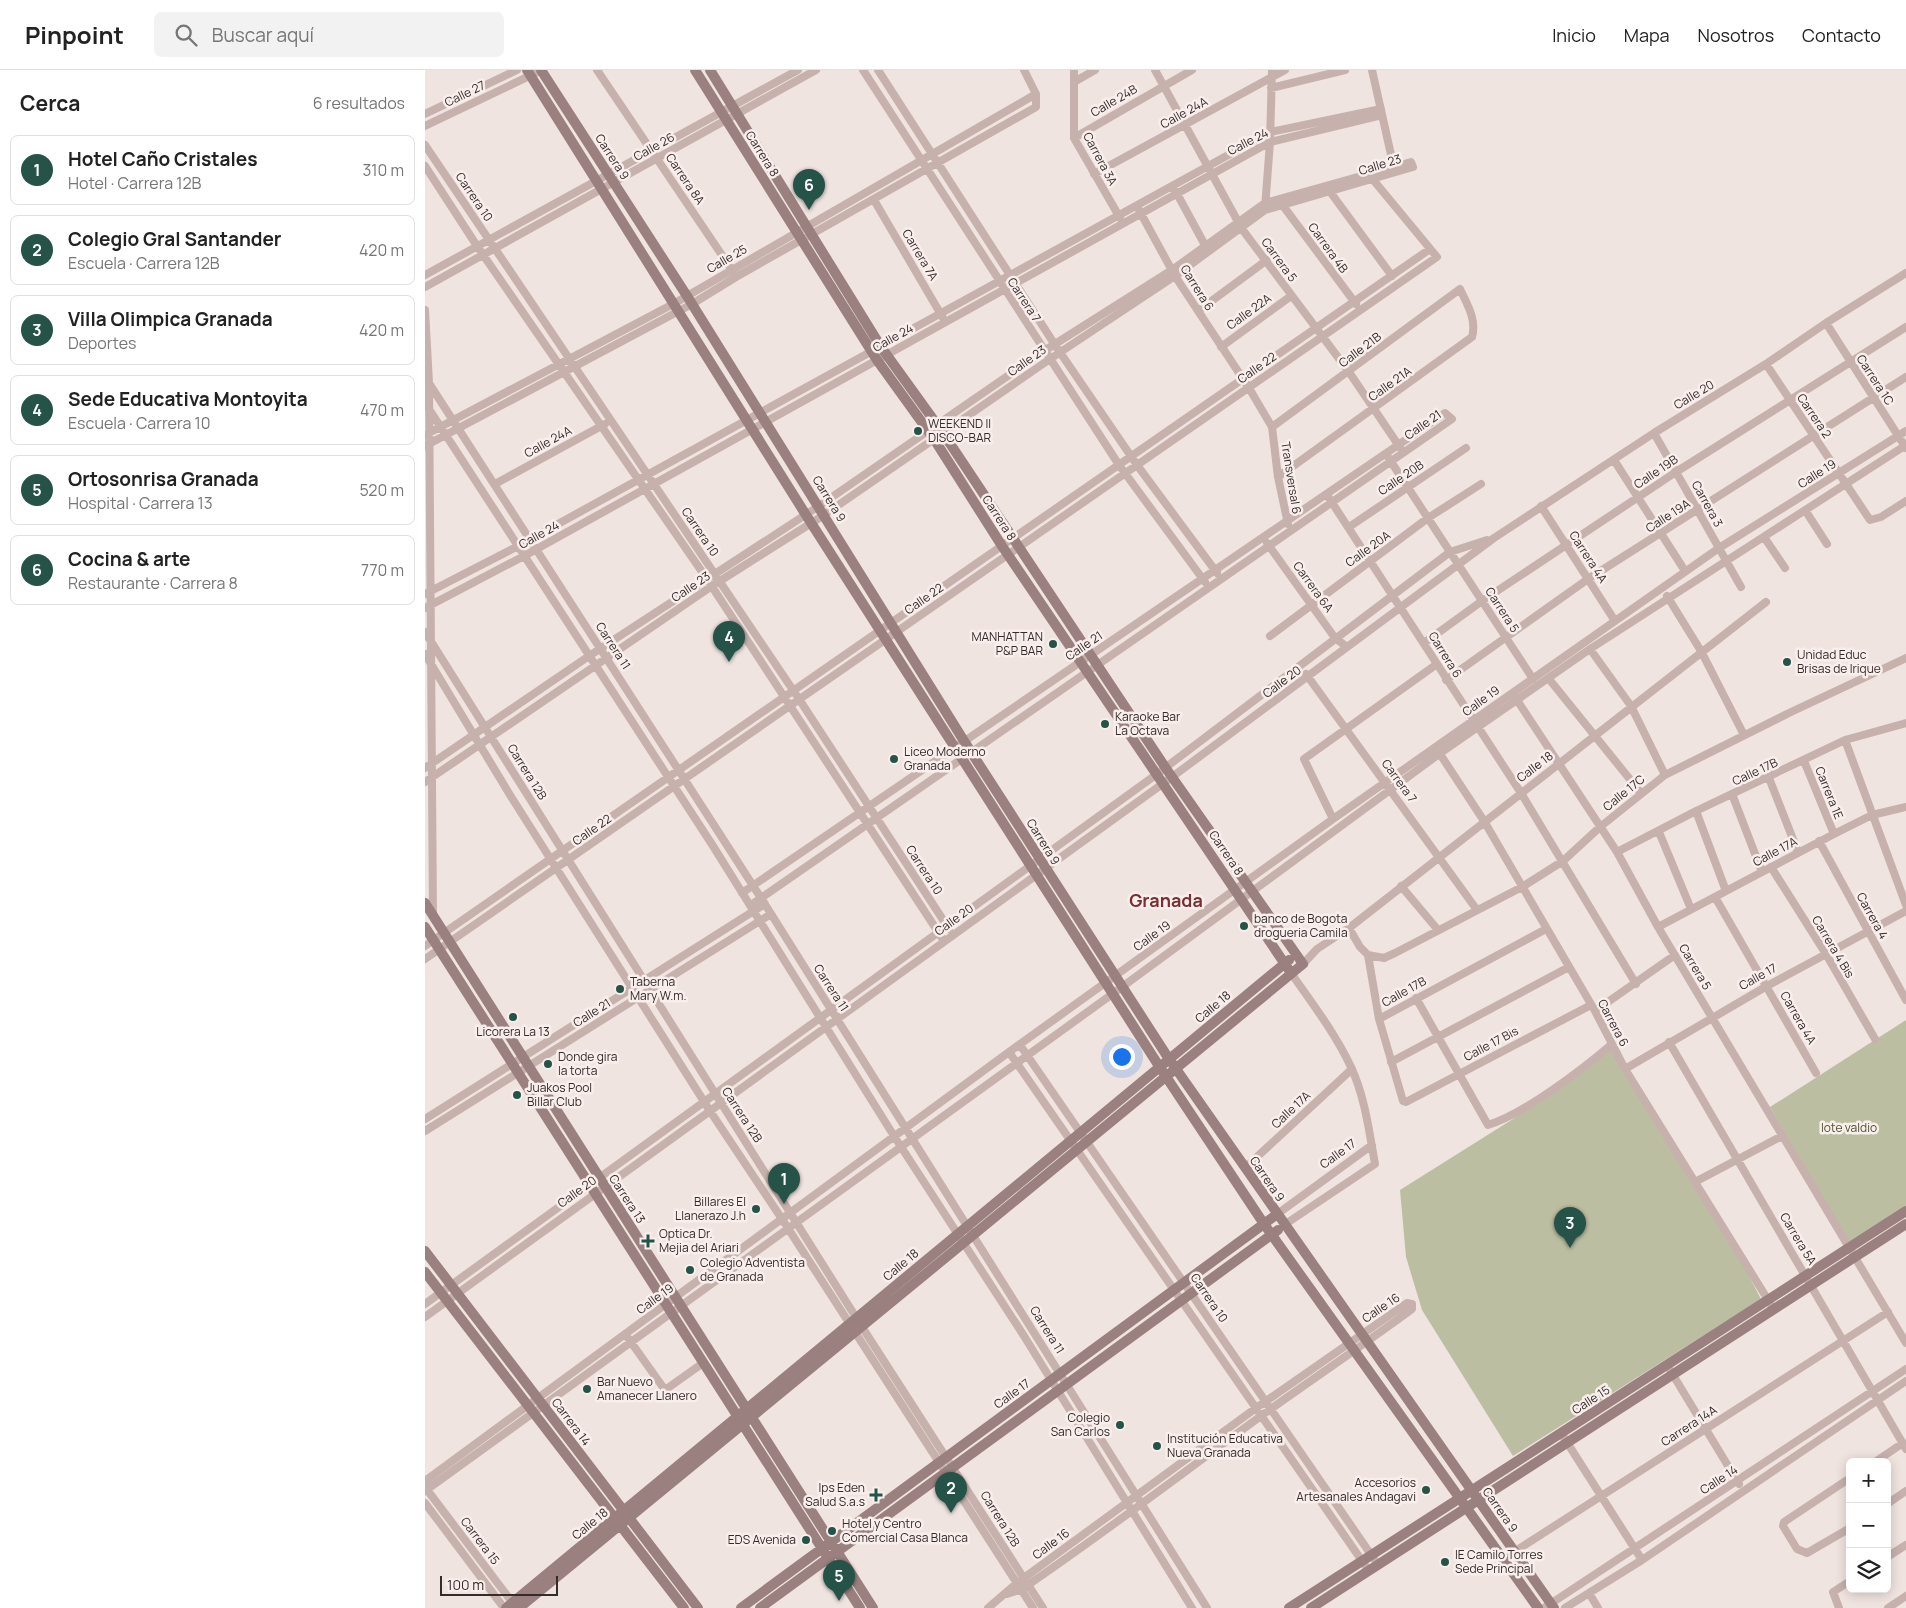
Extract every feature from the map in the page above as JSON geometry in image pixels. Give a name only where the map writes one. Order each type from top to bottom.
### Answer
[{"type":"street","name":"Calle 27","points":[[425,114],[517,70]]},
{"type":"street","name":"Calle 27","points":[[425,126],[529,73],[541,70]]},
{"type":"street","name":"Carrera 9","points":[[541,70],[822,510],[972,752],[1105,984],[1264,1224],[1273,1234],[1538,1608]]},
{"type":"street","name":"Carrera 8A","points":[[597,70],[736,277]]},
{"type":"street","name":"Carrera 8","points":[[695,70],[801,229]]},
{"type":"street","name":"Carrera 8","points":[[710,70],[801,229],[879,353],[1015,543],[1085,659]]},
{"type":"street","name":"Calle 26","points":[[425,275],[477,246],[610,179],[657,158],[798,70]]},
{"type":"street","name":"Calle 26","points":[[734,110],[816,70]]},
{"type":"street","name":"Carrera 7","points":[[863,70],[1125,474],[1209,588]]},
{"type":"street","name":"Carrera 7","points":[[878,70],[1055,345],[1137,465],[1221,579]]},
{"type":"street","points":[[1024,70],[1037,94]]},
{"type":"street","name":"Carrera 3A","points":[[1075,70],[1074,138],[1123,223]]},
{"type":"street","points":[[1074,82],[1095,70]]},
{"type":"street","name":"Carrera 5","points":[[1155,70],[1241,226],[1349,372],[1403,452]]},
{"type":"street","name":"Calle 24B","points":[[1074,138],[1192,70]]},
{"type":"street","name":"Calle 24A","points":[[1094,174],[1185,125],[1271,73],[1285,70]]},
{"type":"street","points":[[1271,88],[1345,70]]},
{"type":"street","points":[[1372,70],[1381,112]]},
{"type":"street","name":"Carrera 9","points":[[529,73],[808,519],[955,748],[1115,976],[1175,1069],[1276,1215],[1478,1500],[1550,1607]]},
{"type":"street","points":[[1265,207],[1270,142],[1271,73]]},
{"type":"street","name":"Calle 25","points":[[689,300],[731,269],[1037,94]]},
{"type":"street","name":"Calle 25","points":[[427,445],[565,374],[689,300],[807,239],[1036,108],[1037,94]]},
{"type":"street","name":"Calle 24","points":[[879,353],[946,322],[1140,214],[1175,190],[1270,132],[1381,112]]},
{"type":"street","name":"Calle 24","points":[[1210,170],[1270,142],[1381,112]]},
{"type":"street","name":"Calle 23","points":[[935,432],[1061,352],[1241,226],[1265,207],[1394,169],[1381,112]]},
{"type":"street","name":"Calle 26","points":[[610,179],[652,150],[724,116]]},
{"type":"street","name":"Carrera 10","points":[[425,145],[720,581],[954,935]]},
{"type":"street","name":"Carrera 10","points":[[425,166],[477,246],[712,586],[783,698],[944,941]]},
{"type":"street","points":[[1370,176],[1430,249]]},
{"type":"street","name":"Calle 26","points":[[425,287],[495,248],[600,184]]},
{"type":"street","points":[[1328,189],[1392,276]]},
{"type":"street","points":[[1175,190],[1206,247]]},
{"type":"street","name":"Calle 24","points":[[428,593],[638,480],[762,418],[879,353],[941,314],[1011,275],[1136,206],[1175,190]]},
{"type":"street","name":"Carrera 7A","points":[[874,200],[946,322]]},
{"type":"street","name":"Carrera 4B","points":[[1281,202],[1361,310]]},
{"type":"street","name":"Carrera 6","points":[[1136,206],[1173,273],[1249,388],[1272,427]]},
{"type":"street","name":"Calle 23","points":[[428,766],[589,656],[707,579],[822,510],[935,432],[1044,351],[1173,273],[1206,247],[1241,226]]},
{"type":"street","name":"Calle 22","points":[[425,959],[432,945],[444,933],[792,691],[883,635],[897,632],[1005,550],[1119,465],[1430,249],[1437,258],[1125,474],[1015,543]]},
{"type":"street","points":[[1198,311],[1267,260]]},
{"type":"street","name":"Calle 20","points":[[601,1182],[704,1101],[819,1016],[946,925],[1168,780],[1494,538],[1654,433],[1766,364],[1826,323],[1906,273]]},
{"type":"street","name":"Calle 21B","points":[[1272,427],[1460,289]]},
{"type":"street","name":"Calle 21A","points":[[1278,477],[1375,409],[1472,337],[1475,329],[1473,320],[1460,289]]},
{"type":"street","name":"Calle 22A","points":[[1221,347],[1291,296]]},
{"type":"street","name":"Calle 25","points":[[427,434],[569,359],[677,307]]},
{"type":"street","points":[[525,316],[535,308]]},
{"type":"street","points":[[425,310],[428,607],[431,642],[428,779],[433,915]]},
{"type":"street","name":"Carrera 1C","points":[[1826,323],[1906,447]]},
{"type":"street","name":"Calle 19B","points":[[1424,643],[1566,544],[1676,472],[1906,327]]},
{"type":"street","name":"Carrera 2","points":[[1766,364],[1871,520],[1881,517],[1906,501]]},
{"type":"street","name":"Calle 19A","points":[[1447,680],[1505,636],[1589,579],[1906,377]]},
{"type":"street","name":"Carrera 11","points":[[427,380],[753,885],[1034,1329],[1207,1608]]},
{"type":"street","name":"Carrera 11","points":[[427,407],[743,893],[894,1136],[1024,1336],[1192,1608]]},
{"type":"street","name":"Calle 21","points":[[425,1119],[646,980],[763,901],[877,817],[1452,419],[1445,414],[1398,445],[743,893]]},
{"type":"street","name":"Calle 24A","points":[[495,484],[611,420]]},
{"type":"street","name":"Calle 24","points":[[428,607],[654,484],[750,424]]},
{"type":"street","name":"Transversal 6","points":[[1272,427],[1286,522],[1291,530]]},
{"type":"street","name":"Calle 19","points":[[541,1402],[625,1334],[668,1309],[745,1259],[1122,988],[1336,832],[1438,751],[1515,696],[1533,679],[1719,548],[1906,431]]},
{"type":"street","name":"Carrera 8","points":[[935,432],[1005,550],[1092,668],[1168,780],[1303,964]]},
{"type":"street","name":"Carrera 3","points":[[1654,433],[1741,587]]},
{"type":"street","name":"Calle 19","points":[[1515,696],[1549,679],[1590,649],[1906,447]]},
{"type":"street","name":"Calle 20B","points":[[1349,527],[1466,448]]},
{"type":"street","name":"Carrera 5","points":[[1386,454],[1533,679]]},
{"type":"street","points":[[1614,460],[1685,571]]},
{"type":"street","name":"Calle 20A","points":[[1270,636],[1428,518],[1481,484]]},
{"type":"street","name":"Carrera 6","points":[[1327,494],[1447,680],[1477,723],[1563,861],[1636,984]]},
{"type":"street","name":"Carrera 4A","points":[[1541,506],[1615,621]]},
{"type":"street","points":[[1805,510],[1827,544]]},
{"type":"street","name":"Calle 23","points":[[428,779],[808,519]]},
{"type":"street","name":"Carrera 6A","points":[[1265,536],[1269,546],[1335,638],[1347,647]]},
{"type":"street","points":[[1764,537],[1785,568]]},
{"type":"street","name":"Calle 20","points":[[425,1304],[444,1296],[601,1182],[710,1111],[954,935],[1038,866],[1161,770],[1450,552],[1494,538]]},
{"type":"street","name":"Calle 22","points":[[432,945],[450,942],[799,700],[883,635],[891,622],[1005,550]]},
{"type":"street","points":[[1662,588],[1701,651],[1744,735]]},
{"type":"street","name":"Calle 18","points":[[511,1607],[627,1515],[960,1239],[1087,1142],[1303,964],[1317,949],[1349,928],[1766,602]]},
{"type":"street","name":"Carrera 12B","points":[[425,632],[652,989],[797,1222],[856,1326]]},
{"type":"street","points":[[1590,649],[1631,706],[1665,775]]},
{"type":"street","name":"Carrera 12B","points":[[425,654],[510,795],[558,867],[710,1111],[856,1326],[1023,1584],[1043,1608]]},
{"type":"street","name":"Calle 17C","points":[[1368,955],[1384,958],[1523,887],[1563,861],[1641,793],[1665,775],[1906,658]]},
{"type":"street","points":[[1331,821],[1304,759],[1437,664]]},
{"type":"street","name":"Carrera 7","points":[[1301,666],[1477,910]]},
{"type":"street","points":[[1549,679],[1641,793]]},
{"type":"street","name":"Carrera 5","points":[[1515,696],[1617,852],[1658,928],[1906,1343]]},
{"type":"street","name":"Calle 17B","points":[[1617,852],[1845,740],[1906,723]]},
{"type":"street","points":[[1845,740],[1906,906]]},
{"type":"street","name":"Carrera 6","points":[[1438,751],[1484,821],[1523,887],[1593,1008],[1625,1069],[1771,1304]]},
{"type":"street","name":"Calle 19","points":[[678,1302],[738,1251],[1009,1052],[1331,821],[1386,783],[1438,751]]},
{"type":"street","name":"Carrera 1E","points":[[1804,761],[1834,834]]},
{"type":"street","points":[[1769,778],[1798,852]]},
{"type":"street","name":"Carrera 8","points":[[1168,780],[1235,890],[1291,973]]},
{"type":"street","points":[[510,795],[523,787]]},
{"type":"street","points":[[1732,794],[1762,872]]},
{"type":"street","name":"Calle 17A","points":[[1658,928],[1798,852],[1872,815],[1906,807]]},
{"type":"street","points":[[1347,810],[1353,819]]},
{"type":"street","points":[[1696,812],[1726,891]]},
{"type":"street","points":[[1659,832],[1691,909]]},
{"type":"street","name":"Carrera 4","points":[[1819,842],[1906,1000]]},
{"type":"street","name":"Carrera 4 Bis","points":[[1771,867],[1826,954],[1875,1040]]},
{"type":"street","points":[[1401,886],[1438,930]]},
{"type":"street","name":"Carrera 4A","points":[[1715,897],[1816,1074]]},
{"type":"street","name":"Carrera 13","points":[[425,903],[873,1608]]},
{"type":"street","name":"Calle 17","points":[[1625,1069],[1767,986],[1867,930],[1906,911]]},
{"type":"street","name":"Calle 21","points":[[425,1131],[771,914]]},
{"type":"street","name":"Carrera 13","points":[[425,927],[432,945],[518,1073],[860,1608]]},
{"type":"street","points":[[1349,928],[1360,947],[1368,955],[1379,1019],[1391,1062],[1569,967]]},
{"type":"street","name":"Calle 17B","points":[[1379,1019],[1546,929]]},
{"type":"street","points":[[773,943],[785,936]]},
{"type":"street","name":"Calle 18","points":[[971,1231],[1071,1140],[1296,954],[1317,949]]},
{"type":"street","points":[[1593,1008],[1636,984],[1675,955]]},
{"type":"street","points":[[1291,973],[1336,1037],[1352,1069],[1365,1111],[1372,1145]]},
{"type":"street","points":[[1416,998],[1488,1125],[1519,1110],[1612,1044]]},
{"type":"street","name":"Calle 17 Bis","points":[[1391,1062],[1403,1101],[1409,1102],[1460,1074],[1593,1008]]},
{"type":"street","name":"Carrera 5A","points":[[1669,1042],[1904,1446]]},
{"type":"street","name":"Carrera 10","points":[[1020,1045],[1271,1409],[1367,1558]]},
{"type":"street","name":"Carrera 10","points":[[1009,1052],[1261,1416],[1374,1568]]},
{"type":"street","name":"Calle 17A","points":[[1245,1168],[1352,1069]]},
{"type":"street","points":[[1042,1099],[1053,1092]]},
{"type":"street","points":[[1695,1182],[1782,1136]]},
{"type":"street","name":"Calle 17","points":[[741,1608],[1372,1145],[1375,1164],[1284,1225],[760,1608]]},
{"type":"street","points":[[819,1192],[826,1200]]},
{"type":"street","name":"Calle 15","points":[[1289,1608],[1667,1366],[1809,1280],[1852,1252],[1906,1212]]},
{"type":"street","name":"Calle 15","points":[[1852,1252],[1906,1224]]},
{"type":"street","name":"Carrera 14","points":[[425,1251],[698,1608]]},
{"type":"street","points":[[738,1251],[745,1259]]},
{"type":"street","name":"Carrera 14","points":[[425,1272],[684,1608]]},
{"type":"street","name":"Calle 20","points":[[425,1317],[444,1296]]},
{"type":"street","name":"Calle 16","points":[[988,1608],[1143,1505],[1364,1339],[1407,1303],[1411,1304],[1412,1309],[1364,1339]]},
{"type":"street","name":"Calle 15","points":[[1311,1608],[1673,1375],[1771,1304]]},
{"type":"street","name":"Calle 19","points":[[426,1489],[468,1455],[531,1409],[598,1366],[631,1342],[668,1309]]},
{"type":"street","name":"Carrera 14A","points":[[1503,1559],[1887,1312]]},
{"type":"street","points":[[1024,1336],[1034,1329]]},
{"type":"street","points":[[625,1334],[665,1390],[703,1363]]},
{"type":"street","name":"Calle 16","points":[[1023,1584],[1136,1494],[1265,1401],[1353,1347]]},
{"type":"street","points":[[593,1358],[598,1366]]},
{"type":"street","points":[[1667,1366],[1743,1490]]},
{"type":"street","name":"Calle 14","points":[[1550,1607],[1634,1549],[1906,1369]]},
{"type":"street","name":"Calle 14","points":[[1565,1608],[1641,1560],[1906,1381]]},
{"type":"street","points":[[1561,1434],[1641,1560]]},
{"type":"street","points":[[1882,1458],[1904,1446]]},
{"type":"street","points":[[568,1458],[578,1451]]},
{"type":"street","name":"Calle 19","points":[[425,1481],[468,1455]]},
{"type":"street","points":[[1846,1481],[1784,1522],[1783,1526],[1797,1549],[1807,1554],[1846,1530]]},
{"type":"street","name":"Carrera 15","points":[[426,1489],[511,1607]]},
{"type":"street","points":[[1889,1503],[1906,1492]]},
{"type":"street","points":[[602,1502],[611,1495]]},
{"type":"street","name":"Carrera 15","points":[[425,1503],[511,1607]]},
{"type":"street","points":[[1891,1554],[1906,1545]]},
{"type":"street","name":"Carrera 12B","points":[[1023,1584],[1033,1608]]},
{"type":"street","points":[[1839,1608],[1833,1592],[1846,1584]]},
{"type":"street","points":[[1589,1593],[1598,1608]]},
{"type":"street","points":[[1888,1608],[1906,1596]]},
{"type":"green space","name":"lote valdio","points":[[1906,1020],[1906,1207],[1849,1243],[1770,1107]]},
{"type":"green space","points":[[1612,1045],[1730,1240],[1761,1299],[1513,1456],[1422,1310],[1406,1257],[1400,1190],[1513,1119]]},
{"type":"place","name":"Cocina & arte","points":[[809,210]]},
{"type":"place","name":"WEEKEND II DISCO-BAR","points":[[918,431]]},
{"type":"place","name":"MANHATTAN P&P BAR","points":[[1053,644]]},
{"type":"place","name":"Sede Educativa Montoyita","points":[[729,662]]},
{"type":"place","name":"Unidad Educ Brisas de Irique","points":[[1787,662]]},
{"type":"place","name":"Karaoke Bar La Octava","points":[[1105,724]]},
{"type":"place","name":"Liceo Moderno Granada","points":[[894,759]]},
{"type":"place","name":"banco de Bogota drogueria Camila","points":[[1244,926]]},
{"type":"place","name":"Taberna Mary W.m.","points":[[620,989]]},
{"type":"place","name":"Licorera La 13","points":[[513,1017]]},
{"type":"place","name":"Donde gira la torta","points":[[548,1064]]},
{"type":"place","name":"Juakos Pool Billar Club","points":[[517,1095]]},
{"type":"place","name":"Hotel Caño Cristales","points":[[784,1204]]},
{"type":"place","name":"Billares El Llanerazo J.h","points":[[756,1209]]},
{"type":"place","name":"Optica Dr. Mejia del Ariari","points":[[648,1241]]},
{"type":"place","name":"Villa Olimpica Granada","points":[[1570,1248]]},
{"type":"place","name":"Colegio Adventista de Granada","points":[[690,1270]]},
{"type":"place","name":"Bar Nuevo Amanecer Llanero","points":[[587,1389]]},
{"type":"place","name":"Colegio San Carlos","points":[[1120,1425]]},
{"type":"place","name":"Institución Educativa Nueva Granada","points":[[1157,1446]]},
{"type":"place","name":"Accesorios Artesanales Andagavi","points":[[1426,1490]]},
{"type":"place","name":"Ips Eden Salud S.a.s","points":[[876,1495]]},
{"type":"place","name":"Colegio Gral Santander","points":[[951,1513]]},
{"type":"place","name":"Hotel y Centro Comercial Casa Blanca","points":[[832,1531]]},
{"type":"place","name":"EDS Avenida","points":[[806,1540]]},
{"type":"place","name":"IE Camilo Torres Sede Principal","points":[[1445,1562]]},
{"type":"place","name":"Ortosonrisa Granada","points":[[839,1601]]},
{"type":"district","name":"Granada","points":[[1166,901]]}]
